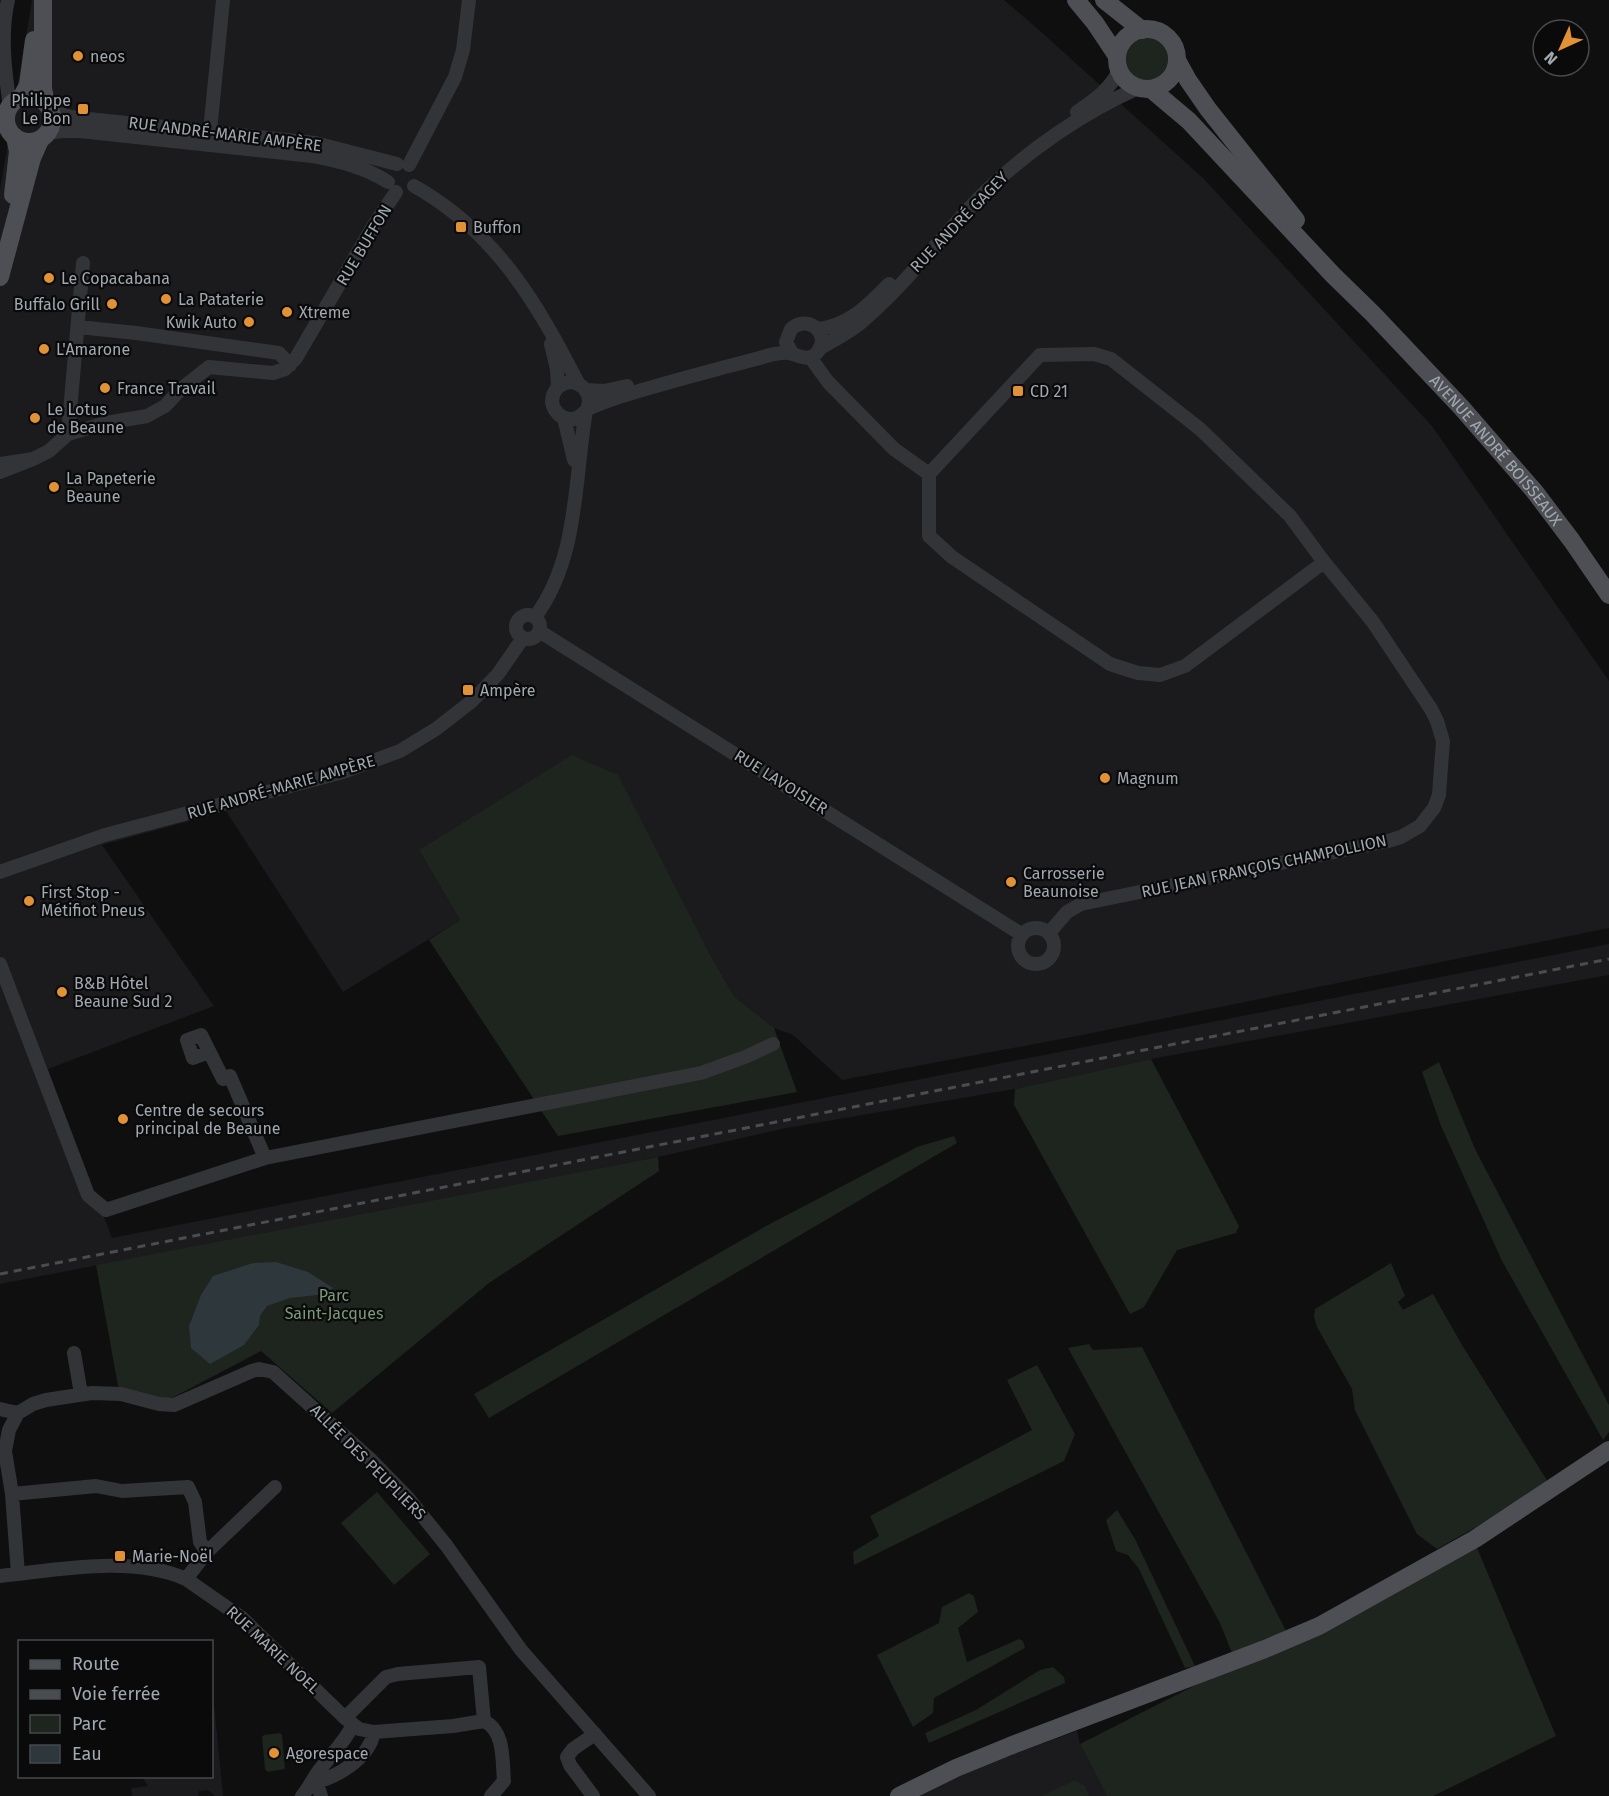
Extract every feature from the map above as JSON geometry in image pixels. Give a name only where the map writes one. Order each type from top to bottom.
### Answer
[{"type":"main road","points":[[42,0],[38,8],[28,85],[7,114],[6,123],[15,137],[28,143],[44,137]]},
{"type":"main road","points":[[0,278],[34,153],[52,122],[43,89],[42,0]]},
{"type":"main road","points":[[1076,0],[1102,32],[1126,81],[1145,88],[1166,82],[1172,76],[1177,60],[1173,44],[1165,35],[1154,30],[1142,30],[1125,39],[1120,47],[1118,63]]},
{"type":"main road","points":[[1104,0],[1142,30]]},
{"type":"main road","name":"AVENUE ANDRÉ BOISSEAUX","points":[[1177,60],[1208,109],[1373,314]]},
{"type":"main road","name":"AVENUE ANDRÉ BOISSEAUX","points":[[1145,88],[1189,121],[1501,451],[1572,541],[1609,595]]},
{"type":"main road","points":[[16,102],[36,97],[48,107]]},
{"type":"main road","points":[[11,232],[12,201],[18,157],[15,137]]},
{"type":"main road","points":[[899,1796],[1001,1749],[1265,1649],[1319,1626],[1475,1539],[1609,1450]]},
{"type":"street","points":[[8,0],[4,25],[5,80],[16,102]]},
{"type":"street","points":[[210,131],[223,0]]},
{"type":"street","points":[[403,165],[417,177],[414,186],[404,193],[392,187],[388,173],[403,165],[446,98],[464,50],[469,0]]},
{"type":"street","name":"RUE ANDRÉ GAGEY","points":[[817,329],[834,326],[858,314],[982,183],[1021,149],[1101,94],[1116,78],[1118,63]]},
{"type":"street","name":"RUE ANDRÉ GAGEY","points":[[815,353],[852,330],[883,303],[967,211],[1009,170],[1070,126],[1145,88]]},
{"type":"street","name":"RUE ANDRÉ-MARIE AMPÈRE","points":[[48,107],[70,117],[315,143],[403,165]]},
{"type":"street","name":"RUE ANDRÉ-MARIE AMPÈRE","points":[[44,137],[62,131],[80,131],[312,156],[338,161],[372,172],[392,187]]},
{"type":"street","name":"RUE ANDRÉ-MARIE AMPÈRE","points":[[0,872],[105,835],[343,772],[400,751],[436,729],[472,701],[498,674],[523,638],[515,629],[517,621],[527,614],[535,617],[552,588],[564,555],[572,520],[589,400],[524,287],[494,248],[456,214],[414,186]]},
{"type":"street","name":"RUE BUFFON","points":[[290,365],[372,228],[392,187]]},
{"type":"street","points":[[68,434],[83,263]]},
{"type":"street","points":[[798,324],[808,324],[817,329],[822,339],[815,353],[800,358],[792,353],[787,346],[787,337],[791,329],[798,324]]},
{"type":"street","points":[[0,472],[49,451],[68,434],[106,423],[147,416],[165,406],[181,388],[209,367],[273,373],[290,365],[279,353],[78,327]]},
{"type":"street","name":"RUE ANDRÉ-MARIE AMPÈRE","points":[[546,327],[557,369],[558,387],[553,403],[556,412],[564,418],[577,474]]},
{"type":"street","points":[[558,387],[567,382],[582,387],[613,390],[770,346],[787,337]]},
{"type":"street","points":[[564,418],[578,418],[586,411],[615,399],[777,353],[792,353]]},
{"type":"street","points":[[815,353],[828,382],[894,449],[928,474],[929,536],[952,557],[1110,664],[1138,673],[1160,675],[1185,666],[1323,562]]},
{"type":"street","name":"RUE JEAN FRANÇOIS CHAMPOLLION","points":[[928,474],[1040,355],[1094,354],[1119,363],[1200,429],[1290,516],[1323,562],[1373,622],[1437,721],[1443,741],[1439,795],[1428,818],[1410,832],[1388,841],[1081,904],[1066,912],[1049,933]]},
{"type":"street","points":[[0,464],[33,459]]},
{"type":"street","points":[[523,638],[531,639],[539,631],[539,623],[535,617]]},
{"type":"street","name":"RUE LAVOISIER","points":[[539,631],[1022,934]]},
{"type":"street","points":[[1035,928],[1049,933],[1054,943],[1052,953],[1046,962],[1035,964],[1026,961],[1019,954],[1017,944],[1022,934],[1035,928]]},
{"type":"street","points":[[0,964],[88,1195],[106,1210],[265,1158],[701,1073],[773,1044]]},
{"type":"street","points":[[209,1052],[223,1079],[230,1076],[265,1158]]},
{"type":"street","points":[[74,1353],[81,1394]]},
{"type":"street","name":"ALLÉE DES PEUPLIERS","points":[[18,1413],[33,1404],[81,1394],[121,1394],[159,1404],[174,1405],[252,1371],[265,1370],[279,1375],[370,1459],[416,1507],[446,1545],[520,1650],[595,1734],[642,1794]]},
{"type":"street","points":[[0,1409],[18,1413],[5,1440],[4,1479],[12,1494],[18,1574]]},
{"type":"street","points":[[12,1494],[96,1486],[122,1491],[188,1487],[195,1502],[200,1542],[207,1552]]},
{"type":"street","points":[[186,1579],[207,1552],[275,1487]]},
{"type":"street","name":"RUE MARIE NOEL","points":[[0,1576],[96,1567],[135,1567],[163,1571],[186,1579],[242,1618],[359,1727]]},
{"type":"street","points":[[302,1796],[313,1784],[316,1775],[359,1727],[386,1677],[478,1667],[484,1721]]},
{"type":"street","points":[[359,1727],[453,1726],[484,1721],[492,1725],[500,1738],[504,1781],[491,1796]]},
{"type":"street","points":[[313,1784],[327,1780],[341,1772],[368,1747],[359,1727]]},
{"type":"street","points":[[593,1796],[567,1758],[573,1749],[595,1734]]},
{"type":"street","points":[[313,1784],[321,1796]]},
{"type":"shaded area","points":[[32,0],[1004,0],[1204,179],[1432,426],[1609,681],[1609,928],[1077,1036],[842,1080],[793,1035],[774,1028],[734,996],[708,951],[419,850],[460,920],[343,992],[226,811],[102,845],[214,1006],[48,1069],[112,1238],[1609,944],[1609,975],[1151,1059],[1015,1089],[786,1128],[658,1157],[0,1284],[0,189]]},
{"type":"shaded area","points":[[213,1704],[223,1796],[215,1796],[208,1790],[199,1791],[198,1796],[132,1796],[131,1788],[148,1786],[143,1778],[213,1778]]},
{"type":"shaded area","points":[[1077,1731],[1080,1744],[1107,1796],[915,1796],[941,1781]]},
{"type":"green space","points":[[1147,38],[1155,39],[1162,44],[1167,51],[1167,67],[1162,74],[1155,79],[1147,80],[1139,79],[1132,74],[1127,67],[1126,59],[1127,51],[1132,44],[1139,39]]},
{"type":"green space","points":[[572,755],[618,775],[708,951],[734,996],[774,1028],[797,1092],[558,1136],[429,940],[460,920],[419,850]]},
{"type":"green space","points":[[1151,1059],[1239,1226],[1236,1233],[1177,1250],[1144,1307],[1130,1314],[1014,1105],[1015,1089]]},
{"type":"green space","points":[[1439,1062],[1475,1149],[1609,1405],[1609,1432],[1603,1440],[1502,1261],[1441,1126],[1422,1072]]},
{"type":"green space","points":[[954,1136],[957,1143],[489,1418],[474,1394],[766,1226],[917,1147]]},
{"type":"green space","name":"Parc Saint-Jacques","points":[[658,1157],[659,1171],[489,1283],[332,1413],[261,1351],[168,1400],[119,1391],[96,1265]]},
{"type":"green space","points":[[1391,1263],[1405,1296],[1398,1302],[1403,1310],[1433,1294],[1462,1345],[1548,1482],[1512,1507],[1437,1549],[1417,1534],[1355,1410],[1352,1389],[1317,1327],[1314,1316],[1315,1309]]},
{"type":"green space","points":[[1089,1344],[1093,1350],[1142,1347],[1286,1631],[1232,1653],[1220,1623],[1068,1348]]},
{"type":"green space","points":[[1037,1365],[1075,1434],[1064,1461],[854,1565],[853,1552],[879,1536],[870,1516],[1032,1430],[1007,1380]]},
{"type":"green space","points":[[377,1492],[430,1554],[394,1585],[341,1523]]},
{"type":"green space","points":[[1117,1510],[1135,1539],[1195,1666],[1185,1668],[1139,1569],[1128,1555],[1116,1551],[1106,1520]]},
{"type":"green space","points":[[1475,1543],[1556,1736],[1433,1796],[1107,1796],[1080,1744]]},
{"type":"green space","points":[[969,1593],[974,1596],[978,1612],[958,1628],[967,1662],[1019,1639],[1023,1641],[1025,1648],[934,1698],[933,1713],[913,1727],[877,1655],[939,1623],[942,1607]]},
{"type":"green space","points":[[1053,1667],[1064,1677],[1065,1683],[929,1743],[925,1733],[976,1710],[1040,1670]]},
{"type":"green space","name":"Agorespace","points":[[280,1733],[285,1769],[268,1772],[265,1769],[262,1737]]},
{"type":"green space","points":[[1075,1780],[1085,1786],[1089,1796],[1042,1796]]},
{"type":"water","points":[[276,1262],[308,1272],[333,1288],[326,1294],[290,1298],[267,1306],[260,1316],[259,1325],[244,1345],[210,1364],[191,1348],[189,1326],[201,1295],[213,1276],[253,1263]]},
{"type":"railway","points":[[0,1274],[1609,959]]},
{"type":"place","name":"neos","points":[[78,56]]},
{"type":"place","name":"Philippe Le Bon","points":[[83,109]]},
{"type":"place","name":"Buffon","points":[[461,227]]},
{"type":"place","name":"Le Copacabana","points":[[49,278]]},
{"type":"place","name":"La Pataterie","points":[[166,299]]},
{"type":"place","name":"Buffalo Grill","points":[[112,304]]},
{"type":"place","name":"Xtreme","points":[[287,312]]},
{"type":"place","name":"Kwik Auto","points":[[249,322]]},
{"type":"place","name":"L'Amarone","points":[[44,349]]},
{"type":"place","name":"France Travail","points":[[105,388]]},
{"type":"place","name":"CD 21","points":[[1018,391]]},
{"type":"place","name":"Le Lotus de Beaune","points":[[35,418]]},
{"type":"place","name":"La Papeterie Beaune","points":[[54,487]]},
{"type":"place","name":"Ampère","points":[[468,690]]},
{"type":"place","name":"Magnum","points":[[1105,778]]},
{"type":"place","name":"Carrosserie Beaunoise","points":[[1011,882]]},
{"type":"place","name":"First Stop - Métifiot Pneus","points":[[29,901]]},
{"type":"place","name":"B&B Hôtel Beaune Sud 2","points":[[62,992]]},
{"type":"place","name":"Centre de secours principal de Beaune","points":[[123,1119]]},
{"type":"place","name":"Marie-Noël","points":[[120,1556]]},
{"type":"place","name":"Agorespace","points":[[274,1753]]}]
